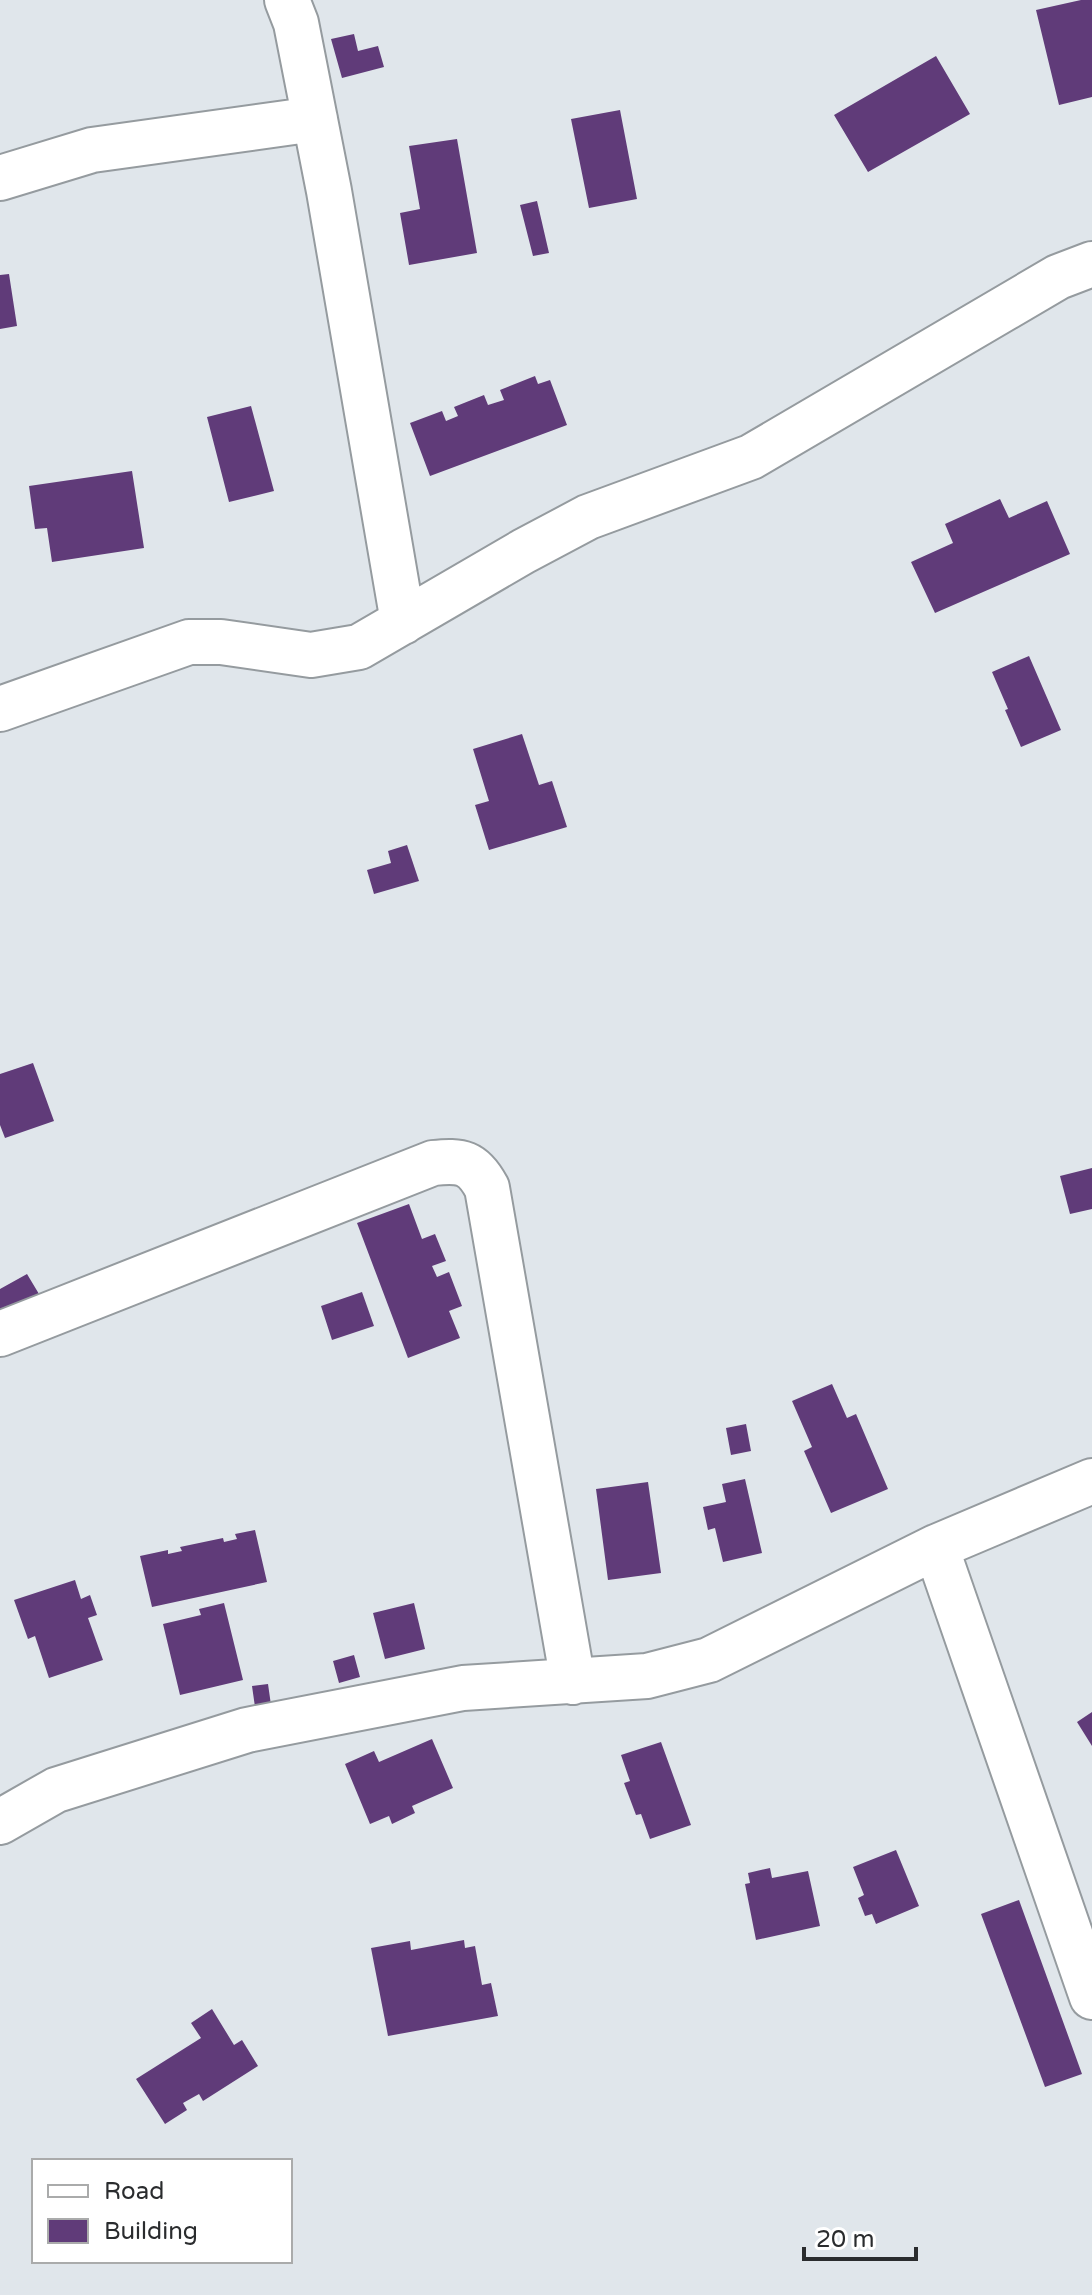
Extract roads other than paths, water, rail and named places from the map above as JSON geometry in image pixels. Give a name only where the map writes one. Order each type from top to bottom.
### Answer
[{"type":"street","points":[[287,0],[296,23],[315,119],[403,622]]},
{"type":"street","points":[[0,178],[92,150],[315,119]]},
{"type":"street","points":[[0,709],[189,642],[221,642],[311,655],[359,647],[588,517],[751,457],[1058,277],[1092,264]]},
{"type":"street","points":[[0,1334],[433,1163],[457,1161],[467,1165],[479,1174],[487,1188],[573,1682]]},
{"type":"street","points":[[0,1822],[56,1790],[247,1730],[463,1688],[647,1676],[709,1660],[936,1547],[1092,1481]]},
{"type":"street","points":[[936,1547],[1092,1997]]}]
